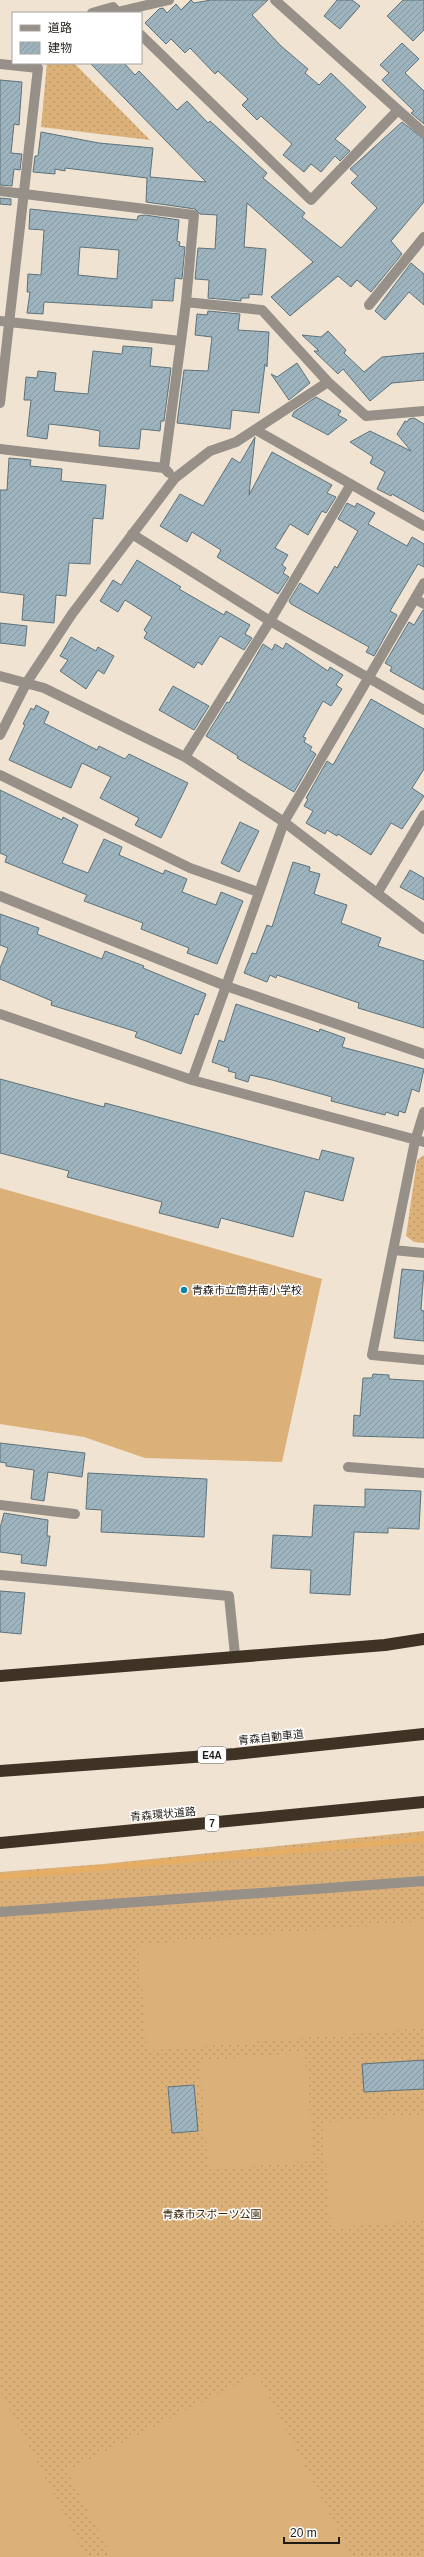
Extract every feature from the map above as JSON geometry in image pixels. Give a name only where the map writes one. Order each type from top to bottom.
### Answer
[{"type":"highway","points":[[0,1676],[235,1655],[385,1645],[424,1639]]},
{"type":"highway","name":"青森自動車道","points":[[0,1771],[235,1754],[424,1734]]},
{"type":"highway","name":"青森環状道路","points":[[0,1843],[424,1802]]},
{"type":"street","points":[[122,12],[169,0]]},
{"type":"street","points":[[275,0],[424,133]]},
{"type":"street","points":[[96,12],[113,8],[117,12]]},
{"type":"street","points":[[142,36],[311,200],[398,110]]},
{"type":"street","points":[[0,64],[39,66],[24,194],[4,322],[0,403]]},
{"type":"street","points":[[0,191],[194,215],[186,302],[164,468]]},
{"type":"street","points":[[369,305],[424,237]]},
{"type":"street","points":[[186,302],[262,310],[328,382],[366,416],[424,410]]},
{"type":"street","points":[[4,322],[181,341]]},
{"type":"street","points":[[0,735],[27,682],[72,614],[175,478],[210,451],[236,442],[328,382]]},
{"type":"street","points":[[256,430],[424,526]]},
{"type":"street","points":[[0,449],[164,468],[175,478]]},
{"type":"street","points":[[185,757],[270,621],[351,484]]},
{"type":"street","points":[[132,534],[270,621],[369,676],[424,710]]},
{"type":"street","points":[[192,1080],[284,822],[424,583]]},
{"type":"street","points":[[415,599],[424,604]]},
{"type":"street","points":[[0,676],[27,682],[44,688],[185,757],[284,822],[378,892],[424,929]]},
{"type":"street","points":[[0,775],[190,868],[258,892]]},
{"type":"street","points":[[378,892],[424,815]]},
{"type":"street","points":[[0,896],[226,986],[424,1054]]},
{"type":"street","points":[[0,1014],[192,1080],[419,1141]]},
{"type":"street","points":[[424,1112],[419,1141],[393,1250],[372,1355],[424,1360]]},
{"type":"street","points":[[393,1250],[424,1253]]},
{"type":"street","points":[[348,1467],[424,1472]]},
{"type":"street","points":[[0,1505],[75,1514]]},
{"type":"street","points":[[0,1576],[229,1596],[235,1655]]},
{"type":"street","points":[[0,1912],[424,1881]]},
{"type":"green space","points":[[47,64],[75,64],[150,140],[41,127]]},
{"type":"green space","points":[[424,1155],[424,1243],[414,1242],[406,1236],[417,1160]]},
{"type":"green space","points":[[0,1188],[322,1279],[282,1462],[145,1458],[84,1437],[0,1424]]},
{"type":"green space","name":"青森市スポーツ公園","points":[[424,1831],[424,2557],[0,2557],[0,1872],[103,1864]]},
{"type":"green space","points":[[424,1921],[424,2028],[147,2051],[138,1945]]},
{"type":"green space","points":[[305,2052],[314,2161],[208,2170],[200,2061]]},
{"type":"green space","points":[[424,2114],[424,2220],[331,2228],[322,2123]]},
{"type":"green space","points":[[257,2374],[352,2557],[112,2557],[67,2471]]},
{"type":"green space","points":[[0,2390],[86,2557],[0,2557]]},
{"type":"building","points":[[191,0],[194,3],[211,0],[268,0],[252,15],[281,46],[308,69],[305,73],[319,85],[331,73],[366,107],[335,139],[350,151],[340,161],[335,156],[321,172],[311,164],[304,172],[283,155],[292,144],[261,116],[257,120],[242,105],[248,99],[218,71],[215,74],[190,48],[185,53],[171,39],[166,44],[145,23],[159,9],[163,8],[167,13],[176,4],[181,10]]},
{"type":"building","points":[[337,0],[352,0],[360,6],[340,29],[324,16]]},
{"type":"building","points":[[403,0],[424,0],[424,30],[413,41],[387,16]]},
{"type":"building","points":[[402,43],[419,59],[405,73],[424,91],[424,124],[411,113],[414,111],[382,80],[389,73],[380,65]]},
{"type":"building","points":[[91,64],[125,64],[135,75],[139,71],[177,110],[187,101],[208,123],[210,121],[267,173],[263,178],[305,213],[302,217],[341,248],[377,208],[351,183],[358,176],[350,169],[402,122],[424,139],[424,202],[391,241],[402,254],[371,292],[357,280],[351,287],[338,276],[290,316],[271,297],[313,262],[247,203],[244,247],[266,249],[262,295],[249,294],[249,298],[241,298],[241,301],[208,298],[209,280],[195,279],[198,248],[215,249],[217,215],[200,214],[195,209],[146,202],[147,178],[65,168],[65,171],[55,169],[55,174],[33,172],[35,156],[38,156],[41,132],[99,143],[153,148],[150,177],[206,182]]},
{"type":"building","points":[[0,80],[22,82],[19,125],[14,124],[11,153],[22,154],[20,170],[14,169],[12,186],[0,185]]},
{"type":"building","points":[[0,198],[11,199],[11,205],[0,204]]},
{"type":"building","points":[[30,209],[137,220],[138,216],[145,215],[179,220],[177,241],[180,242],[179,246],[185,247],[182,279],[175,278],[173,301],[152,300],[152,308],[44,302],[43,314],[27,313],[30,292],[27,292],[28,274],[41,275],[44,230],[29,229]],"holes":[[[80,247],[119,250],[117,279],[78,275]]]},
{"type":"building","points":[[411,263],[424,274],[424,305],[409,292],[385,320],[375,311]]},
{"type":"building","points":[[208,311],[240,314],[238,330],[269,332],[267,367],[265,364],[259,413],[232,410],[230,429],[177,423],[184,370],[208,371],[212,337],[195,335],[197,314],[207,315]]},
{"type":"building","points":[[328,331],[346,350],[344,353],[364,372],[382,357],[424,353],[424,380],[392,383],[370,401],[343,369],[338,374],[314,351],[319,351],[302,335],[321,337]]},
{"type":"building","points":[[123,346],[152,348],[150,366],[171,368],[164,421],[161,421],[160,431],[141,429],[139,449],[99,446],[100,431],[84,428],[49,424],[47,439],[27,436],[31,400],[24,400],[26,377],[37,378],[38,371],[56,373],[54,391],[88,394],[93,351],[122,354]]},
{"type":"building","points":[[297,363],[310,383],[289,400],[271,374],[277,377]]},
{"type":"building","points":[[316,397],[341,411],[338,415],[347,420],[328,435],[292,416],[294,412]]},
{"type":"building","points":[[414,418],[424,424],[424,512],[392,494],[391,496],[377,489],[385,472],[370,463],[373,457],[350,442],[370,431],[411,451],[397,434],[405,421],[407,422],[409,419]]},
{"type":"building","points":[[255,437],[249,495],[272,452],[332,485],[327,493],[336,497],[326,513],[322,511],[308,535],[290,524],[275,548],[288,555],[282,565],[286,568],[283,573],[289,577],[278,594],[217,557],[221,550],[192,532],[187,542],[160,526],[180,494],[203,506],[232,458],[240,463]]},
{"type":"building","points":[[9,458],[31,460],[30,466],[62,469],[61,481],[106,485],[103,519],[93,518],[90,564],[69,563],[66,596],[56,595],[54,623],[22,620],[24,595],[0,592],[0,490],[7,490]]},
{"type":"building","points":[[347,503],[355,507],[357,503],[375,513],[368,524],[407,546],[412,537],[424,544],[424,567],[418,564],[390,611],[397,615],[374,656],[366,652],[369,647],[291,604],[289,601],[300,583],[318,594],[335,566],[337,568],[358,531],[338,519]]},
{"type":"building","points":[[137,560],[181,587],[179,589],[224,615],[226,611],[250,625],[245,634],[252,638],[244,650],[220,636],[202,665],[198,662],[194,668],[144,638],[147,633],[144,630],[152,617],[125,600],[118,612],[100,601],[113,580],[121,585]]},
{"type":"building","points":[[423,610],[424,690],[390,671],[392,667],[385,663],[409,622],[414,625]]},
{"type":"building","points":[[0,623],[27,626],[25,646],[0,643]]},
{"type":"building","points":[[71,637],[96,651],[98,647],[114,656],[104,674],[98,670],[86,689],[60,671],[68,660],[60,656]]},
{"type":"building","points":[[286,643],[328,671],[330,667],[343,675],[336,685],[342,689],[331,706],[323,701],[303,737],[306,738],[304,742],[312,747],[310,750],[316,754],[294,792],[237,758],[238,756],[206,736],[227,702],[229,703],[263,644],[272,650],[275,644],[283,649]]},
{"type":"building","points":[[173,686],[209,706],[194,730],[159,710]]},
{"type":"building","points":[[371,699],[424,729],[424,769],[412,788],[424,796],[402,829],[391,823],[371,855],[338,834],[337,836],[327,830],[325,834],[306,823],[313,811],[304,806],[308,799],[306,798],[327,761],[333,765]]},
{"type":"building","points":[[36,705],[49,712],[44,723],[97,750],[99,746],[125,759],[129,754],[188,783],[161,838],[135,825],[139,818],[100,798],[111,777],[82,763],[71,788],[9,760],[25,725],[23,724],[31,708],[34,710]]},
{"type":"building","points":[[0,790],[62,820],[63,817],[78,825],[62,863],[88,873],[104,839],[122,847],[119,855],[163,874],[165,870],[187,879],[182,892],[216,905],[221,892],[243,901],[217,964],[187,953],[189,948],[141,929],[143,923],[84,901],[87,895],[5,862],[7,856],[0,853]]},
{"type":"building","points":[[240,822],[259,831],[239,872],[221,863]]},
{"type":"building","points":[[293,862],[310,867],[309,871],[320,874],[314,894],[347,905],[341,923],[381,938],[378,946],[424,961],[424,1028],[358,1008],[359,1003],[277,975],[276,978],[270,975],[267,982],[244,973],[252,953],[256,954],[267,925],[272,927]]},
{"type":"building","points":[[410,870],[424,878],[424,900],[400,887]]},
{"type":"building","points":[[0,914],[39,928],[37,934],[102,959],[105,951],[144,966],[143,968],[206,994],[198,1015],[195,1014],[181,1054],[135,1037],[137,1032],[51,1005],[52,1001],[0,979],[0,968],[8,948],[0,945]]},
{"type":"building","points":[[236,1004],[319,1032],[320,1029],[345,1038],[342,1047],[424,1069],[419,1092],[412,1089],[405,1113],[399,1111],[398,1116],[386,1112],[385,1115],[331,1101],[332,1097],[272,1080],[250,1075],[248,1082],[235,1078],[236,1073],[228,1071],[229,1068],[212,1062],[219,1040],[224,1042]]},
{"type":"building","points":[[0,1079],[104,1107],[105,1103],[319,1160],[322,1150],[354,1158],[343,1201],[305,1191],[293,1237],[221,1218],[218,1228],[159,1213],[162,1202],[67,1177],[69,1171],[0,1153]]},
{"type":"building","points":[[402,1269],[424,1271],[421,1310],[424,1311],[424,1341],[394,1338]]},
{"type":"building","points":[[373,1374],[389,1375],[389,1379],[424,1381],[424,1438],[353,1436],[354,1415],[360,1416],[363,1378],[372,1378]]},
{"type":"building","points":[[0,1443],[85,1453],[82,1477],[48,1472],[44,1501],[31,1499],[34,1470],[6,1466],[6,1463],[0,1462]]},
{"type":"building","points":[[88,1473],[207,1479],[204,1537],[101,1532],[102,1510],[86,1509]]},
{"type":"building","points":[[365,1489],[421,1491],[419,1529],[388,1528],[388,1533],[354,1532],[350,1595],[310,1593],[311,1570],[271,1568],[273,1535],[312,1537],[314,1505],[365,1507]]},
{"type":"building","points":[[4,1513],[48,1520],[47,1536],[50,1536],[46,1566],[21,1563],[22,1555],[0,1552],[0,1528]]},
{"type":"building","points":[[0,1591],[25,1593],[21,1634],[0,1632]]},
{"type":"building","points":[[424,2060],[424,2089],[364,2092],[362,2064]]},
{"type":"building","points":[[194,2085],[198,2131],[172,2133],[168,2087]]},
{"type":"waterway","points":[[0,1877],[424,1839]]},
{"type":"place","name":"青森市立筒井南小学校","points":[[184,1290]]}]
